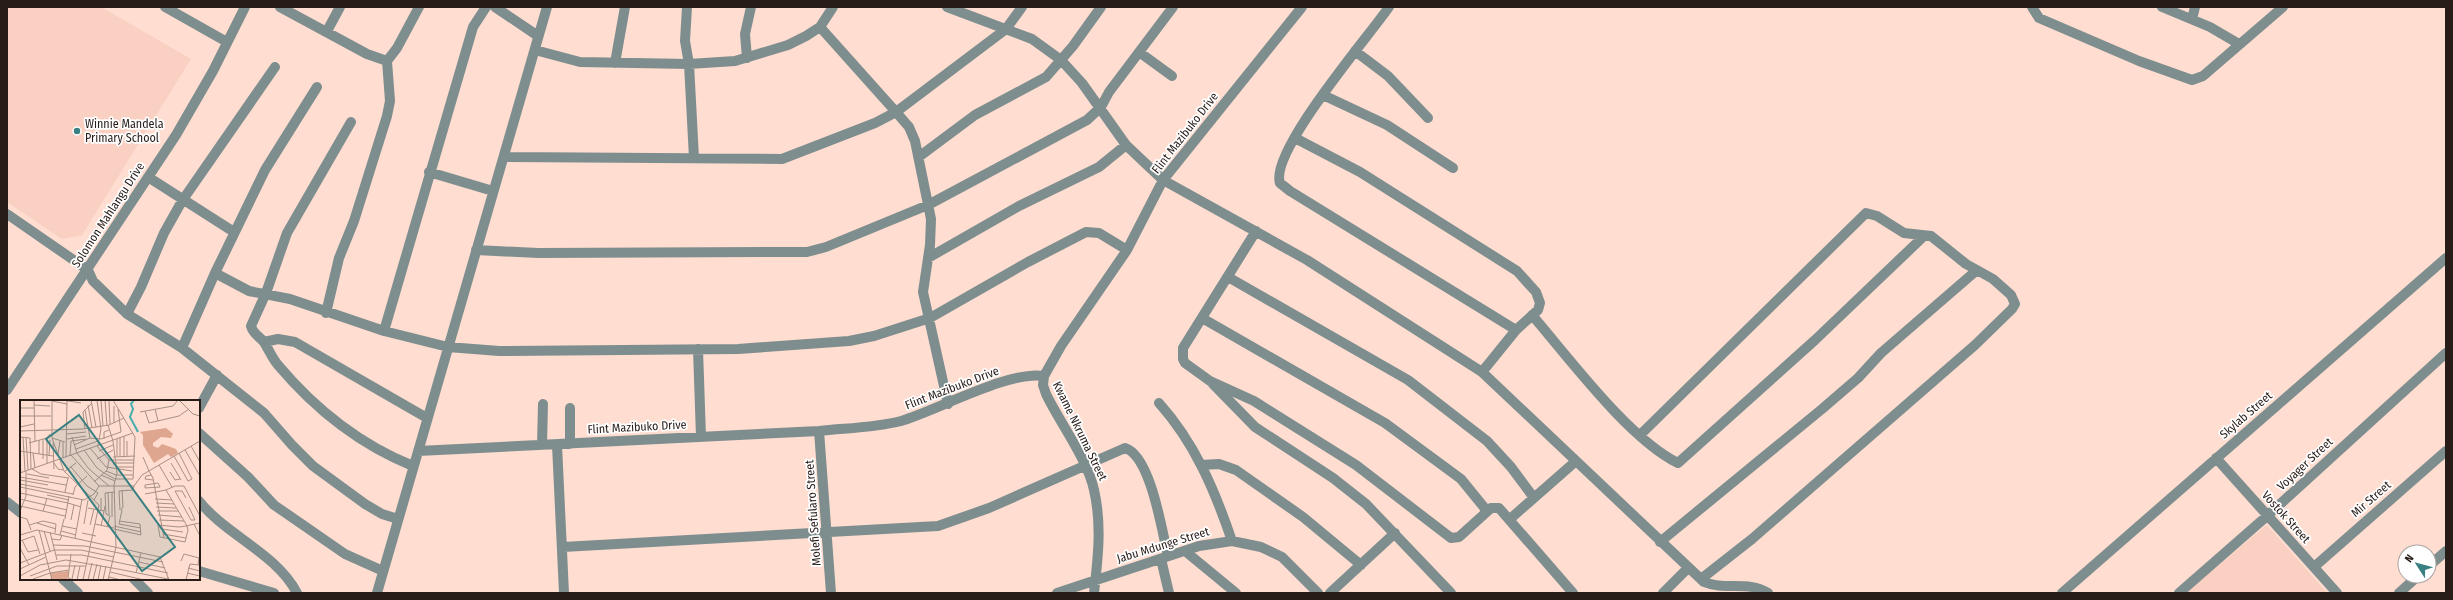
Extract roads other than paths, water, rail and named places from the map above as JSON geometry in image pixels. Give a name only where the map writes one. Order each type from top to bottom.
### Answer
[{"type":"street","points":[[165,7],[227,42]]},
{"type":"street","name":"Solomon Mahlangu Drive","points":[[7,390],[88,270],[192,107],[245,7]]},
{"type":"street","points":[[280,7],[327,31],[367,54],[387,60]]},
{"type":"street","points":[[327,31],[340,7]]},
{"type":"street","points":[[326,313],[339,258],[354,221],[387,116],[390,101],[387,60],[397,48],[419,7]]},
{"type":"street","points":[[384,331],[429,172],[473,27],[486,7]]},
{"type":"street","points":[[495,7],[538,36]]},
{"type":"street","points":[[377,593],[547,7]]},
{"type":"street","points":[[615,63],[624,7]]},
{"type":"street","points":[[687,7],[685,41],[689,64],[694,158]]},
{"type":"street","points":[[747,58],[745,34],[751,7]]},
{"type":"street","points":[[534,50],[580,62],[716,63],[747,58],[788,45],[820,28],[833,7]]},
{"type":"street","points":[[504,157],[782,159],[874,123],[896,112],[1006,29],[1022,7]]},
{"type":"street","points":[[920,156],[975,115],[1036,84],[1061,60],[1101,7]]},
{"type":"street","points":[[476,250],[538,253],[807,252],[846,239],[928,205],[1087,120],[1101,107],[1109,92],[1173,7]]},
{"type":"street","name":"Flint Mazibuko Drive","points":[[418,451],[701,437],[883,425],[948,404],[1024,375],[1044,376],[1061,346],[1127,250],[1163,180],[1302,7]]},
{"type":"street","points":[[1389,7],[1323,95],[1295,138],[1279,174],[1279,179],[1283,186],[1516,330]]},
{"type":"street","points":[[2032,7],[2039,18],[2139,61],[2192,80],[2203,76],[2282,7]]},
{"type":"street","points":[[2162,7],[2220,32],[2239,44]]},
{"type":"street","points":[[2192,19],[2195,7]]},
{"type":"street","points":[[950,8],[1032,38],[1061,60],[1101,107],[1126,144],[1163,180],[1256,231],[1390,311],[1482,372],[1660,542],[1701,579],[1713,585],[1751,586],[1768,593]]},
{"type":"street","points":[[820,28],[909,127],[920,156],[931,220],[928,258],[923,292],[948,404]]},
{"type":"street","points":[[1355,51],[1388,76],[1428,118]]},
{"type":"street","points":[[1139,52],[1172,76]]},
{"type":"street","points":[[126,314],[141,287],[164,233],[182,201],[275,67]]},
{"type":"street","points":[[182,348],[234,232],[265,170],[317,87]]},
{"type":"street","points":[[1323,95],[1387,125],[1453,168]]},
{"type":"street","points":[[351,122],[287,233],[266,293],[251,326],[252,331],[264,342],[279,366],[329,415],[378,451],[413,466]]},
{"type":"street","points":[[1295,138],[1360,172],[1517,271],[1531,285],[1539,298],[1540,307],[1516,330],[1482,372]]},
{"type":"street","points":[[928,258],[1019,206],[1098,167],[1126,144]]},
{"type":"street","points":[[429,172],[494,192]]},
{"type":"street","points":[[148,177],[182,201],[234,232]]},
{"type":"street","points":[[7,214],[88,270],[96,285],[126,314],[182,348],[264,413],[313,466],[365,504],[382,514],[398,519]]},
{"type":"street","points":[[1640,435],[1864,215],[1873,214],[1904,233],[1931,236],[1977,270],[1993,279],[2011,295],[2015,301],[2012,309],[1969,350],[1752,539],[1701,579]]},
{"type":"street","points":[[1256,231],[1183,348],[1182,354],[1185,363],[1210,381],[1255,428],[1343,485],[1395,533],[1451,593]]},
{"type":"street","points":[[215,273],[249,290],[290,299],[326,313],[384,331],[448,347],[499,351],[738,349],[849,341],[874,336],[930,318],[1028,262],[1086,232],[1099,233],[1127,250]]},
{"type":"street","points":[[1532,315],[1609,404],[1640,435],[1678,463],[1815,340],[1924,236]]},
{"type":"street","name":"Skylab Street","points":[[2062,593],[2446,258]]},
{"type":"street","points":[[1660,542],[1822,409],[1858,378],[1881,353],[1977,270]]},
{"type":"street","points":[[1228,277],[1408,380],[1487,441],[1511,467],[1534,498]]},
{"type":"street","points":[[1202,318],[1385,423],[1461,479],[1487,511]]},
{"type":"street","points":[[264,342],[278,339],[295,342],[427,418]]},
{"type":"street","points":[[698,349],[701,437]]},
{"type":"street","name":"Voyager Street","points":[[2179,593],[2267,516],[2446,353]]},
{"type":"street","points":[[200,406],[217,375]]},
{"type":"street","name":"Kwame Nkruma Street","points":[[1044,376],[1043,385],[1046,394],[1085,466],[1094,489],[1098,512],[1100,550],[1094,593]]},
{"type":"street","points":[[1210,381],[1254,401],[1340,454],[1383,484],[1452,538],[1459,537],[1487,511],[1496,507],[1502,509],[1573,593]]},
{"type":"street","points":[[1159,403],[1185,434],[1222,512],[1232,541]]},
{"type":"street","points":[[542,445],[543,404]]},
{"type":"street","points":[[570,408],[570,444]]},
{"type":"street","name":"Molefi Sefularo Street","points":[[819,430],[831,593]]},
{"type":"street","points":[[200,434],[248,477],[274,506],[345,554],[383,571]]},
{"type":"street","points":[[557,445],[564,593]]},
{"type":"street","points":[[563,547],[827,531],[938,526],[968,516],[1085,466],[1120,449],[1130,450],[1136,455],[1155,500],[1169,593]]},
{"type":"street","name":"Mir Street","points":[[2314,567],[2446,451]]},
{"type":"street","name":"Vostok Street","points":[[2216,458],[2337,593]]},
{"type":"street","points":[[1510,519],[1576,461]]},
{"type":"street","points":[[1201,465],[1219,464],[1236,470],[1303,517],[1361,565]]},
{"type":"street","points":[[7,502],[20,512]]},
{"type":"street","points":[[200,502],[216,520],[286,574],[297,593]]},
{"type":"street","points":[[1330,593],[1395,533]]},
{"type":"street","name":"Jabu Mdunge Street","points":[[1057,593],[1184,551],[1212,543],[1232,541],[1261,547],[1282,557],[1318,593]]},
{"type":"street","points":[[1184,551],[1236,593]]},
{"type":"street","points":[[2437,559],[2446,551]]},
{"type":"street","points":[[1662,593],[1688,568]]},
{"type":"street","points":[[200,571],[274,593]]},
{"type":"street","points":[[64,580],[78,593]]},
{"type":"street","points":[[135,580],[148,593]]},
{"type":"street","points":[[2399,593],[2409,584]]},
{"type":"place","name":"Winnie Mandela Primary School","points":[[77,131]]}]
